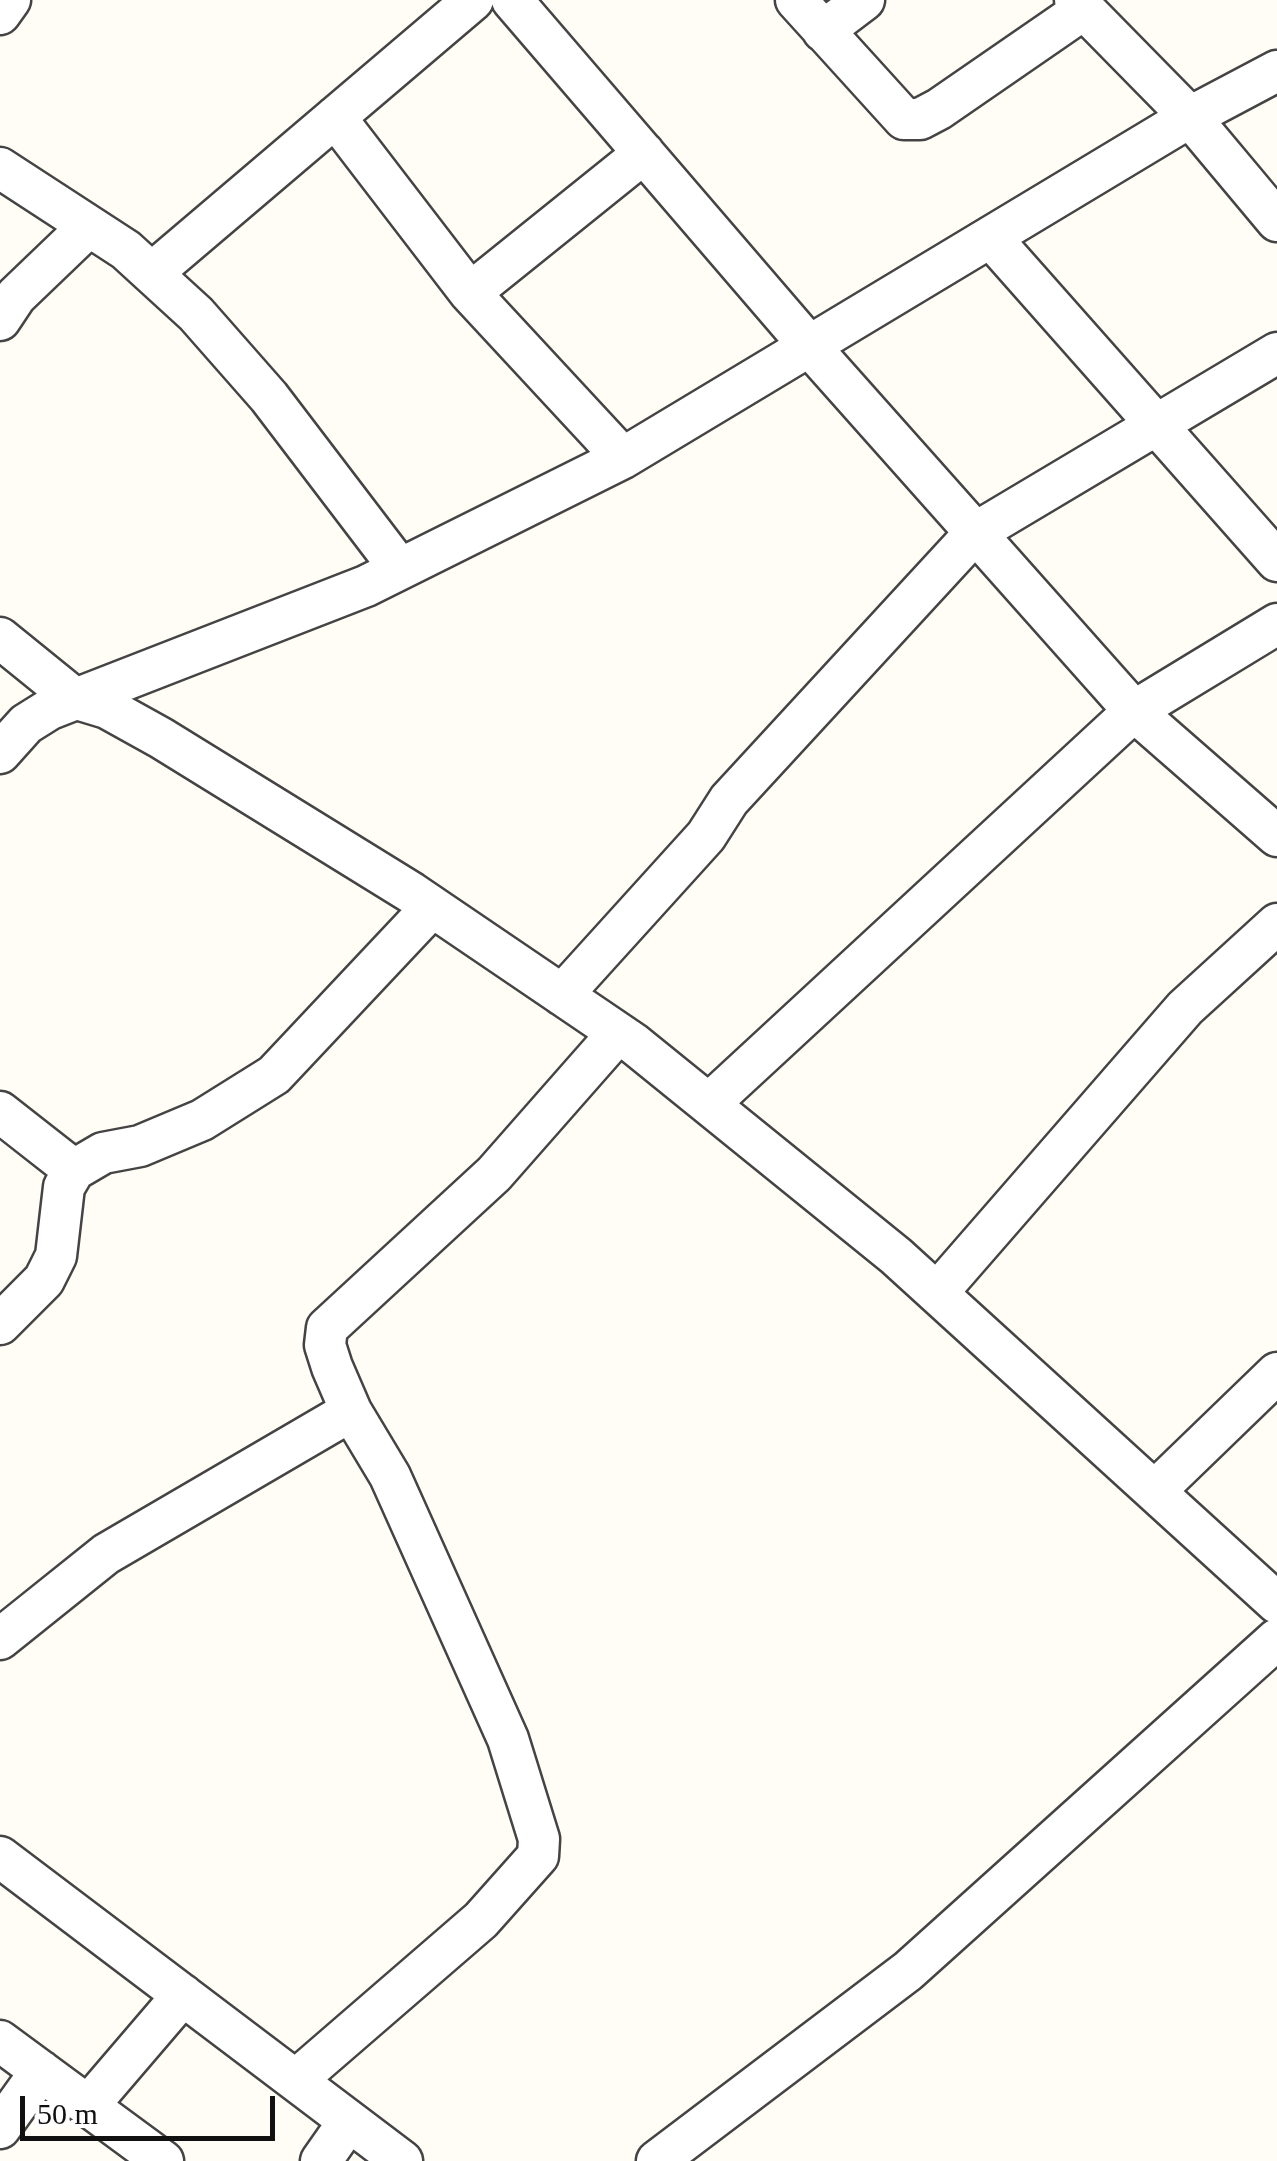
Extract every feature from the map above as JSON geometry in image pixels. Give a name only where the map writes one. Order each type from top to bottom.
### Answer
[{"type":"street","points":[[0,14],[10,0]]},
{"type":"street","points":[[152,274],[473,0]]},
{"type":"street","points":[[512,0],[812,349],[1134,711],[1277,836]]},
{"type":"street","points":[[796,0],[904,119],[920,119],[1079,4],[1190,118],[1277,221]]},
{"type":"street","points":[[823,31],[864,0]]},
{"type":"street","points":[[0,753],[26,724],[74,698],[400,569],[623,458],[812,349],[1190,118],[1277,71]]},
{"type":"street","points":[[334,118],[470,293],[623,458]]},
{"type":"street","points":[[470,293],[644,153]]},
{"type":"street","points":[[0,168],[126,250],[196,314],[269,396],[400,569]]},
{"type":"street","points":[[0,320],[16,296],[89,226]]},
{"type":"street","points":[[992,239],[1154,427],[1277,561]]},
{"type":"street","points":[[562,995],[706,836],[728,800],[975,533],[1277,353]]},
{"type":"street","points":[[711,1102],[1134,711],[1277,624]]},
{"type":"street","points":[[0,638],[74,698],[107,708],[161,738],[432,906],[618,1032],[711,1102],[937,1293],[1157,1488],[1277,1603]]},
{"type":"street","points":[[0,1324],[56,1256],[64,1188],[74,1170],[103,1153],[140,1146],[202,1120],[274,1075],[432,906]]},
{"type":"street","points":[[937,1293],[1185,1008],[1277,924]]},
{"type":"street","points":[[296,2080],[481,1920],[538,1856],[539,1839],[508,1739],[390,1476],[352,1412],[325,1344],[327,1328],[494,1174],[618,1032]]},
{"type":"street","points":[[0,1112],[74,1170]]},
{"type":"street","points":[[1157,1488],[1277,1373]]},
{"type":"street","points":[[0,1639],[106,1554],[352,1412]]},
{"type":"street","points":[[657,2161],[908,1971],[1277,1639]]},
{"type":"street","points":[[0,1857],[402,2161]]},
{"type":"street","points":[[88,2106],[182,1995]]},
{"type":"street","points":[[0,2041],[163,2161]]},
{"type":"street","points":[[0,2128],[40,2071]]},
{"type":"street","points":[[321,2161],[349,2120]]}]
